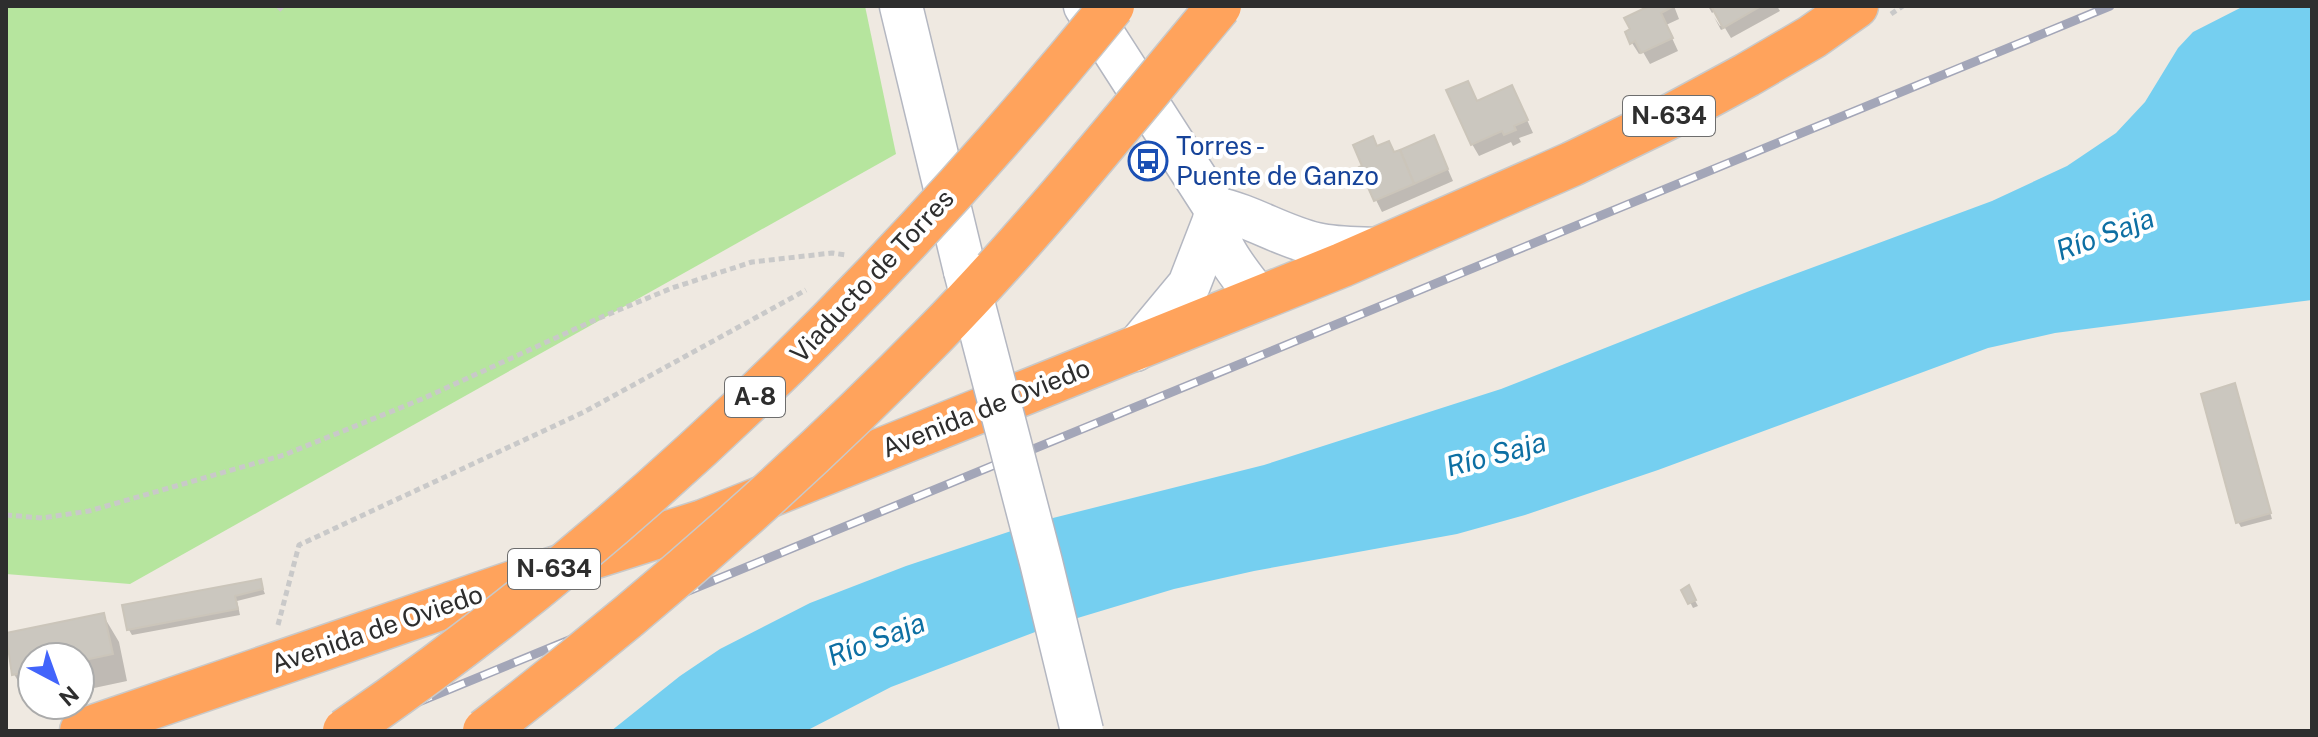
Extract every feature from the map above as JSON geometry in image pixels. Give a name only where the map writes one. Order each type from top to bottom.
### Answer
[{"type":"highway","name":"Viaducto de Torres","points":[[345,731],[516,603],[637,505],[779,375],[926,222],[1112,6]]},
{"type":"highway","points":[[485,731],[708,551],[935,334],[1009,253],[1219,6]]},
{"type":"highway","name":"Avenida de Oviedo","points":[[82,731],[551,570],[703,522],[1135,350],[1380,249],[1572,164],[1673,115],[1773,60],[1856,6]]},
{"type":"street","points":[[901,6],[1082,731]]},
{"type":"street","points":[[1085,6],[1249,254],[1259,299]]},
{"type":"street","points":[[1221,214],[1318,245],[1380,249]]},
{"type":"street","points":[[1135,350],[1189,285],[1221,214]]},
{"type":"path","points":[[6,515],[42,518],[89,511],[284,455],[422,399],[672,288],[752,262],[832,253],[854,256]]},
{"type":"path","points":[[285,599],[299,545],[584,412],[808,289]]},
{"type":"green space","points":[[6,6],[865,6],[896,154],[130,584],[6,574]]},
{"type":"water","name":"Río Saja","points":[[2244,6],[2312,6],[2312,300],[2055,333],[1988,348],[1658,470],[1525,515],[1457,534],[1254,571],[1174,589],[1051,626],[891,687],[806,731],[611,731],[680,676],[720,649],[810,603],[906,566],[1041,521],[1264,465],[1501,389],[1752,290],[1992,201],[2067,166],[2116,133],[2145,102],[2178,48],[2193,32]]},
{"type":"building","points":[[1649,6],[1674,6],[1661,13],[1673,38],[1641,53],[1635,41],[1630,44],[1625,32],[1630,29],[1624,18]]},
{"type":"building","points":[[1711,6],[1761,6],[1723,28]]},
{"type":"building","points":[[1468,81],[1477,101],[1512,85],[1528,120],[1514,126],[1516,130],[1504,135],[1502,131],[1471,145],[1446,90]]},
{"type":"building","points":[[1434,135],[1448,169],[1414,184],[1400,150]]},
{"type":"building","points":[[1373,136],[1377,146],[1389,141],[1394,152],[1400,150],[1414,184],[1374,201],[1353,145]]},
{"type":"building","points":[[2235,383],[2271,513],[2236,523],[2201,394]]},
{"type":"building","points":[[261,579],[263,589],[235,596],[238,609],[127,630],[122,605]]},
{"type":"building","points":[[1689,585],[1696,600],[1688,604],[1681,590]]},
{"type":"building","points":[[104,613],[113,654],[96,658],[96,641],[16,641],[16,674],[12,675],[6,633]]},
{"type":"railway","points":[[348,731],[2110,6]]},
{"type":"place","name":"Torres - Puente de Ganzo","points":[[1148,161]]}]
